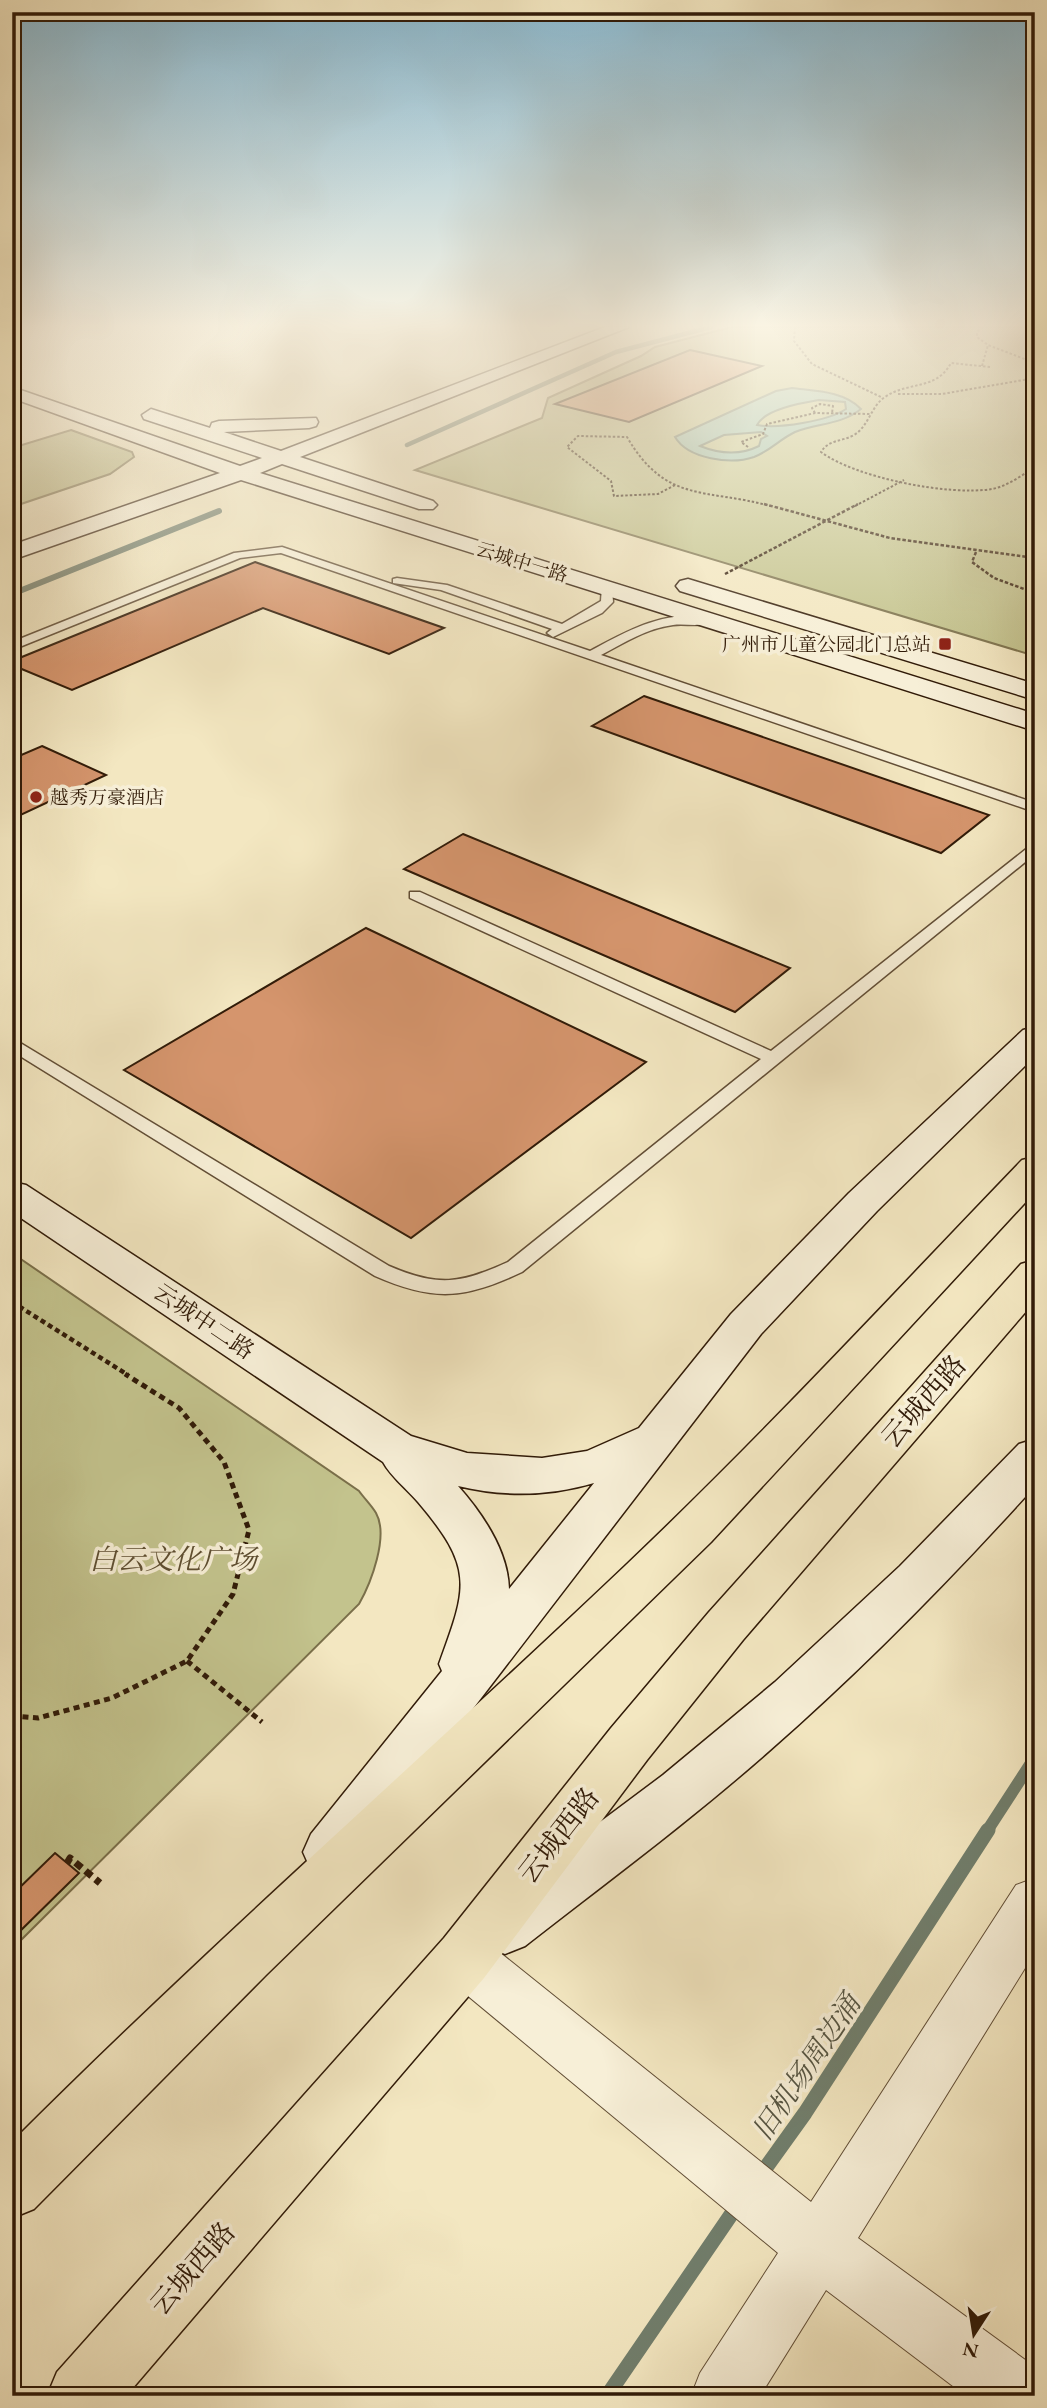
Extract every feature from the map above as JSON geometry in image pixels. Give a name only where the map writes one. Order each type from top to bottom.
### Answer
[{"type":"main road","name":"云城中一路","points":[[142,439],[375,517],[1035,723]]},
{"type":"main road","points":[[224,439],[283,456],[445,511]]},
{"type":"main road","points":[[177,470],[262,439]]},
{"type":"main road","points":[[12,553],[241,473],[326,439]]},
{"type":"main road","points":[[353,439],[346,457],[354,471],[379,489]]},
{"type":"main road","points":[[12,560],[85,527],[174,506],[239,497],[295,500],[375,517],[389,507],[418,503]]},
{"type":"main road","points":[[670,580],[1035,692]]},
{"type":"main road","points":[[262,1939],[738,1333],[782,1285],[1035,1037]]},
{"type":"main road","points":[[12,2187],[262,1939],[646,1577],[804,1416],[1035,1169]]},
{"type":"main road","name":"云城中二路","points":[[12,1194],[396,1448]]},
{"type":"main road","name":"云城西路","points":[[81,2396],[464,1958],[629,1744],[726,1626],[1035,1274]]},
{"type":"main road","points":[[396,1448],[433,1465],[466,1472],[551,1475],[590,1468],[658,1437]]},
{"type":"main road","points":[[396,1448],[443,1500],[482,1559],[485,1603],[455,1690]]},
{"type":"main road","points":[[464,1958],[688,1786],[755,1730],[893,1605],[1035,1456]]},
{"type":"street","points":[[723,2396],[1035,1903]]},
{"type":"street","points":[[464,1958],[817,2246],[1020,2396]]},
{"type":"lane","points":[[12,646],[238,555],[282,550],[1035,808]]},
{"type":"lane","points":[[397,581],[443,587],[562,628]]},
{"type":"lane","points":[[541,639],[598,610],[607,602],[606,588]]},
{"type":"lane","points":[[590,656],[654,622],[678,618],[713,621]]},
{"type":"lane","points":[[12,1043],[382,1271],[417,1287],[453,1289],[485,1281],[515,1267],[1035,846]]},
{"type":"lane","points":[[415,895],[773,1058]]},
{"type":"path","points":[[575,439],[568,447],[611,481],[614,496],[658,494],[675,485]]},
{"type":"path","points":[[628,439],[641,461],[660,478],[712,497],[745,499],[890,538],[976,552],[1035,558]]},
{"type":"path","points":[[748,439],[741,442],[748,447]]},
{"type":"path","points":[[839,439],[831,442],[821,452],[825,458],[845,466],[957,491],[975,491],[1007,484],[1035,467]]},
{"type":"path","points":[[696,588],[904,480]]},
{"type":"path","points":[[976,552],[972,562],[980,570],[1015,588],[1035,593]]},
{"type":"path","points":[[12,1302],[179,1408],[224,1462],[249,1530],[233,1594],[187,1661],[112,1698],[38,1718],[12,1716]]},
{"type":"path","points":[[187,1661],[262,1722]]},
{"type":"path","points":[[67,1863],[70,1858],[100,1883]]},
{"type":"green space","points":[[40,439],[97,439],[132,452],[134,457],[110,474],[12,507],[12,448]]},
{"type":"green space","points":[[490,439],[1035,439],[1035,656],[415,470]]},
{"type":"green space","name":"白云文化广场","points":[[12,1253],[359,1491],[376,1513],[381,1534],[373,1572],[359,1604],[12,1949]]},
{"type":"shaded area","points":[[677,439],[714,439],[700,446],[715,451],[737,453],[759,446],[761,439],[783,439],[754,457],[734,460],[700,455],[681,445]]},
{"type":"building","points":[[255,562],[444,628],[389,654],[263,608],[72,690],[12,665],[12,661]]},
{"type":"building","points":[[644,696],[989,815],[941,853],[592,726]]},
{"type":"building","name":"越秀万豪酒店","points":[[42,746],[106,775],[12,819],[12,759]]},
{"type":"building","points":[[463,834],[790,968],[735,1012],[404,869]]},
{"type":"building","points":[[366,928],[646,1062],[411,1238],[124,1070]]},
{"type":"building","points":[[55,1853],[79,1873],[12,1939],[12,1895]]},
{"type":"waterway","name":"旧机场周边涌","points":[[407,445],[420,439]]},
{"type":"waterway","name":"旧机场周边涌","points":[[12,594],[219,511]]},
{"type":"waterway","name":"旧机场周边涌","points":[[987,1831],[1035,1757]]},
{"type":"waterway","name":"旧机场周边涌","points":[[759,2177],[805,2113],[988,1830]]},
{"type":"waterway","name":"旧机场周边涌","points":[[607,2396],[737,2206]]},
{"type":"place","name":"广州市儿童公园北门总站","points":[[945,644]]},
{"type":"place","name":"越秀万豪酒店","points":[[36,797]]}]
